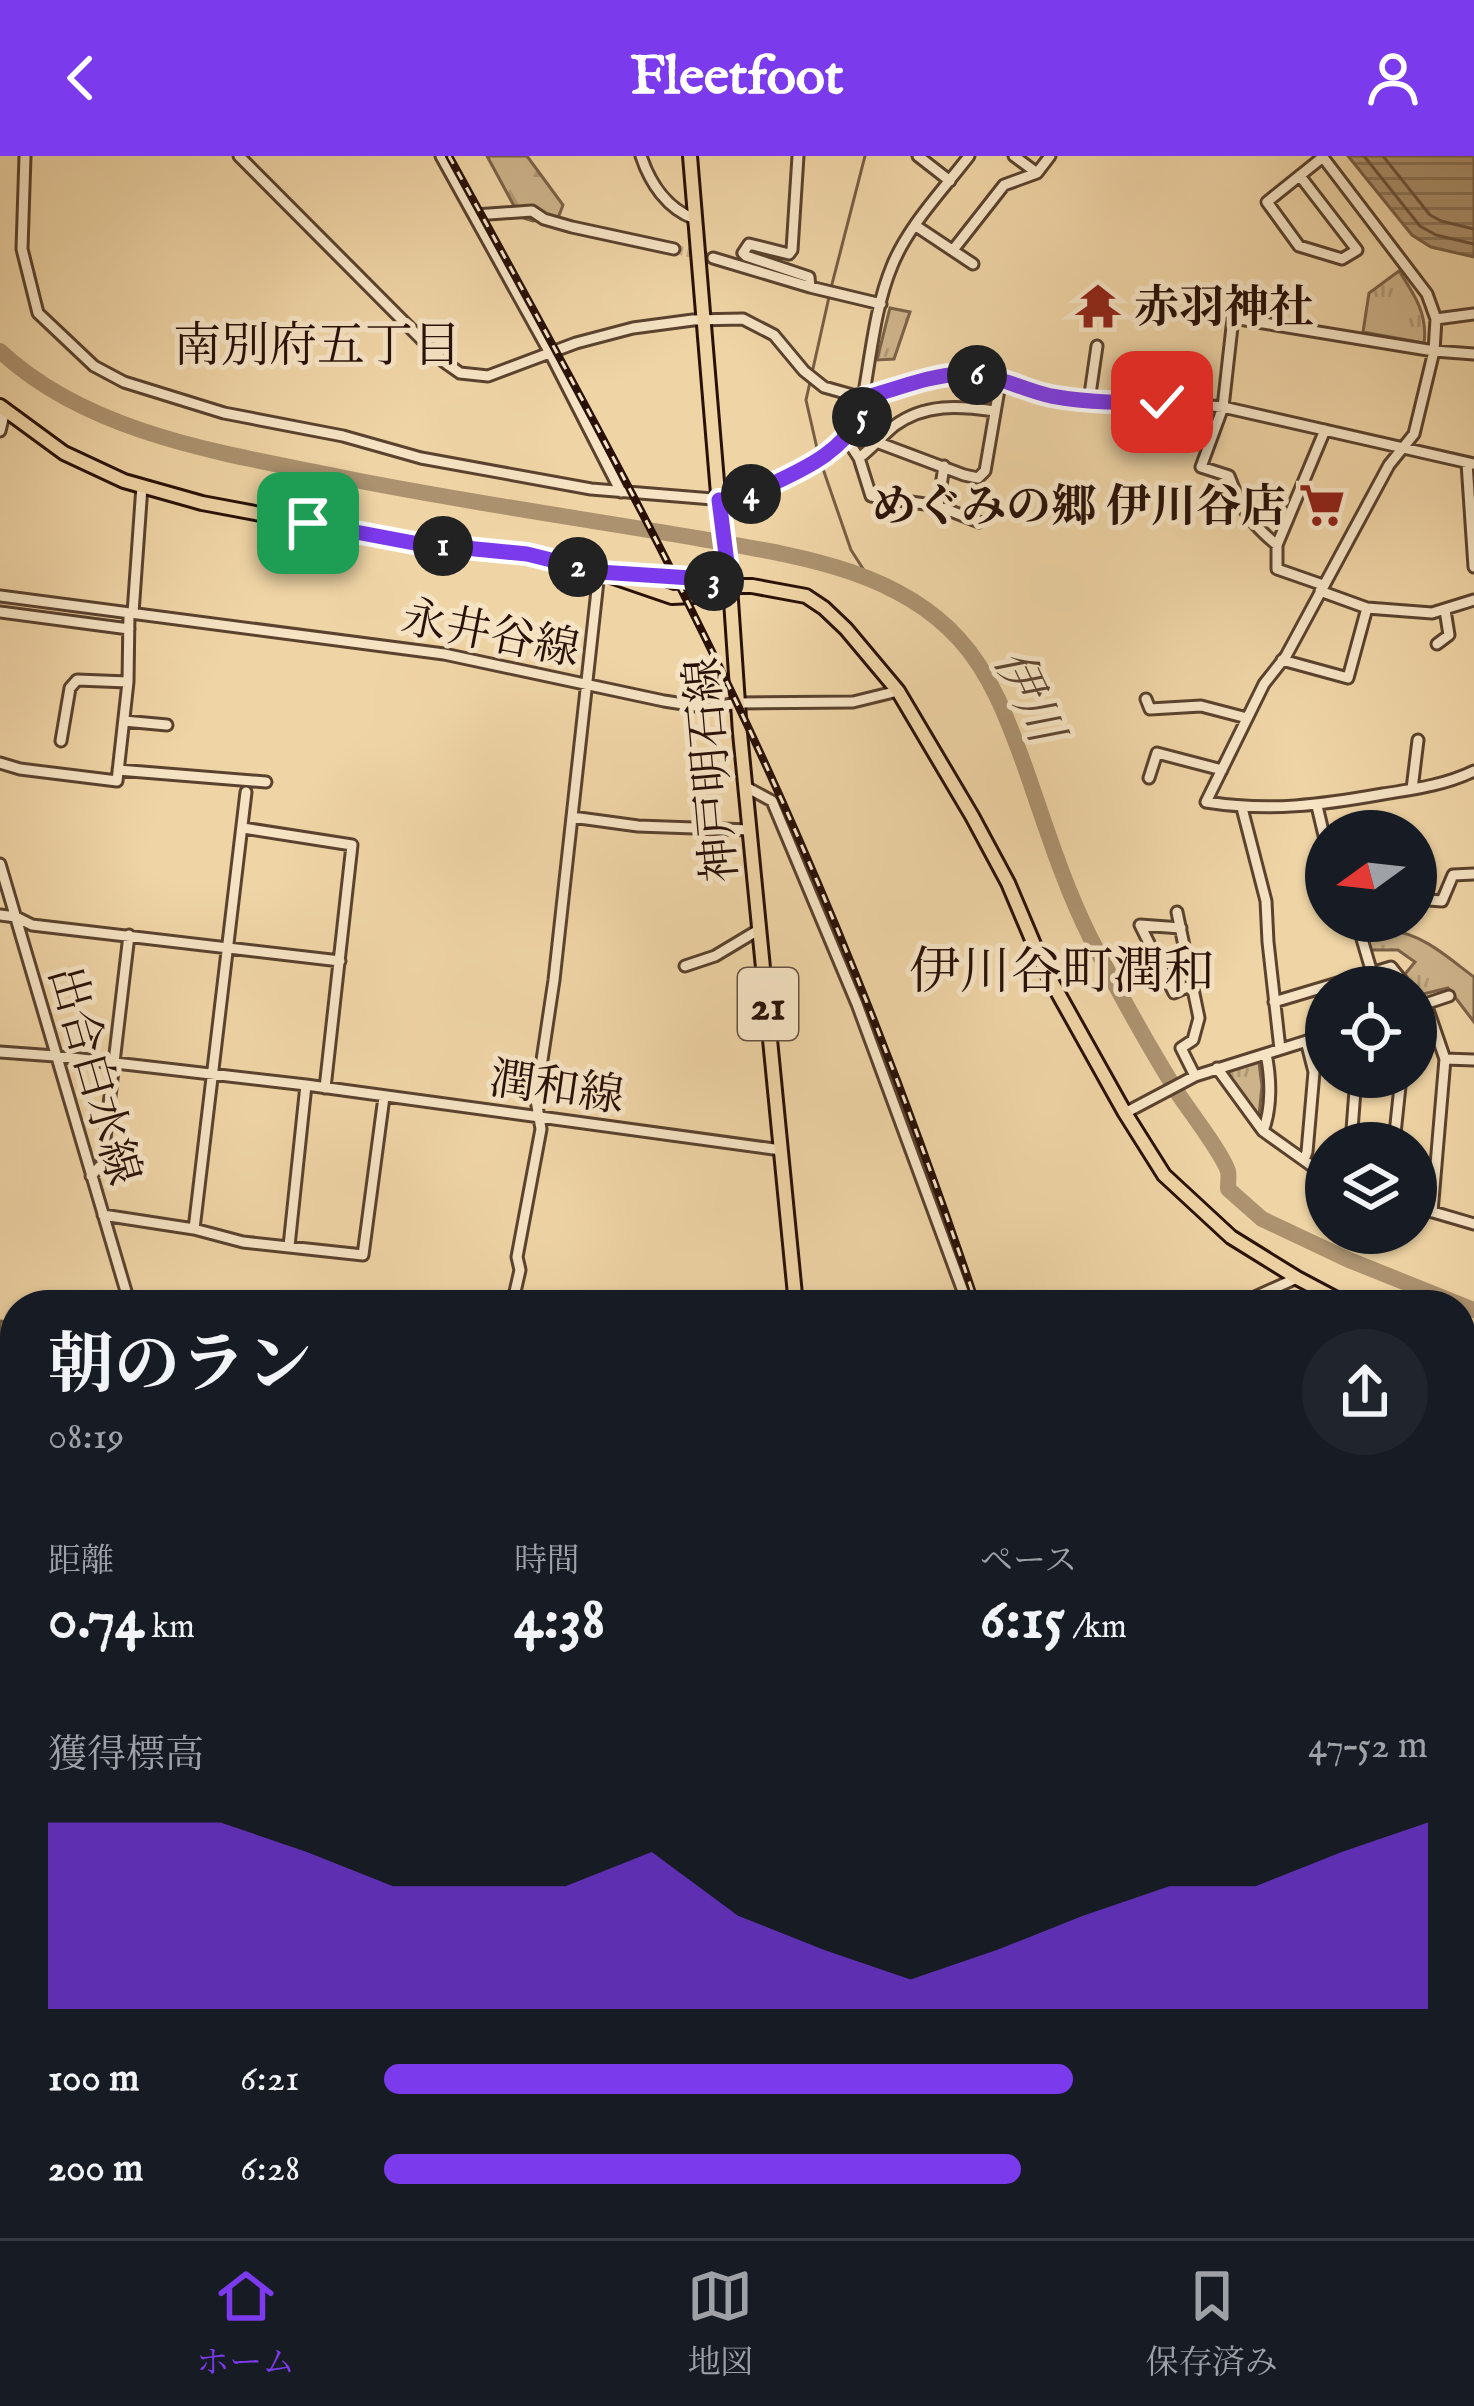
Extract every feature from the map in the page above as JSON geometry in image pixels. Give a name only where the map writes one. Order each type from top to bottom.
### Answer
[{"type":"main road","name":"神戸明石線","points":[[690,156],[795,1290]]},
{"type":"main road","points":[[3,408],[64,453],[124,482],[202,503],[414,543],[527,554],[672,597],[712,595],[729,580]]},
{"type":"main road","points":[[599,572],[729,580],[806,596],[846,629],[898,691],[993,854],[1044,968],[1164,1174],[1232,1237],[1320,1290]]},
{"type":"street","points":[[25,156],[22,249],[38,313],[94,366],[124,382],[224,413],[343,436],[422,458],[591,489],[719,503],[737,501],[816,464],[847,438],[865,413],[863,398],[891,268],[969,156]]},
{"type":"street","points":[[441,156],[621,492]]},
{"type":"street","points":[[641,156],[651,182],[682,214],[695,219]]},
{"type":"street","points":[[798,156],[792,250],[789,254],[749,244],[743,253],[808,277],[810,287]]},
{"type":"street","points":[[918,156],[950,181]]},
{"type":"street","points":[[1014,156],[1037,173]]},
{"type":"street","points":[[953,250],[1004,185],[1037,173],[1050,156]]},
{"type":"street","points":[[1300,176],[1357,250],[1342,259],[1299,246],[1267,202],[1323,157],[1427,294],[1436,319],[1434,351],[1414,434],[1389,465],[1282,660],[1264,684],[1206,802],[1241,808],[1317,806],[1446,783],[1474,771]]},
{"type":"street","points":[[243,158],[460,373],[488,376],[576,343],[634,328],[743,319],[774,334],[824,387],[863,398],[934,377],[962,374],[1001,377],[1047,395],[1090,401],[1223,407],[1471,464],[1474,567]]},
{"type":"street","points":[[475,215],[532,212],[572,227],[674,249]]},
{"type":"street","points":[[916,226],[973,264]]},
{"type":"street","points":[[713,258],[881,304]]},
{"type":"street","points":[[1436,319],[1474,314]]},
{"type":"street","points":[[1277,545],[1241,508],[1229,476],[1201,467],[1223,407],[1233,318],[1474,354]]},
{"type":"street","points":[[1090,401],[1096,346]]},
{"type":"street","points":[[879,443],[977,478],[985,470],[1001,377]]},
{"type":"street","points":[[859,458],[893,427],[918,413],[951,405],[995,411]]},
{"type":"street","points":[[0,430],[3,408]]},
{"type":"street","points":[[1324,430],[1277,545],[1277,569],[1366,608],[1432,613],[1474,600]]},
{"type":"street","points":[[847,438],[871,496],[938,506],[980,521]]},
{"type":"street","points":[[938,506],[944,466]]},
{"type":"street","points":[[118,775],[142,486]]},
{"type":"street","points":[[515,1290],[520,1270],[517,1256],[541,1129],[536,1100],[554,980],[599,572]]},
{"type":"street","name":"永井谷線","points":[[0,596],[424,651],[710,708],[738,703],[853,702],[898,691]]},
{"type":"street","points":[[38,616],[39,602]]},
{"type":"street","points":[[1282,660],[1348,678],[1366,608]]},
{"type":"street","points":[[1437,644],[1449,635],[1445,610]]},
{"type":"street","points":[[0,612],[129,628]]},
{"type":"street","points":[[61,741],[70,688],[77,680],[128,682]]},
{"type":"street","points":[[1146,699],[1150,709],[1201,706],[1247,718]]},
{"type":"street","points":[[124,721],[167,725]]},
{"type":"street","points":[[1412,790],[1418,740]]},
{"type":"street","points":[[1149,778],[1157,753],[1222,770]]},
{"type":"street","points":[[0,764],[20,769],[266,782]]},
{"type":"street","points":[[746,787],[772,801],[857,1004],[962,1290]]},
{"type":"street","points":[[194,1229],[246,792]]},
{"type":"street","points":[[1317,806],[1318,810]]},
{"type":"street","points":[[1241,808],[1266,901],[1280,1049]]},
{"type":"street","points":[[572,817],[638,826],[750,830]]},
{"type":"street","points":[[242,828],[352,844],[325,1088]]},
{"type":"street","name":"出合白水線","points":[[0,864],[125,1290]]},
{"type":"street","points":[[1437,901],[1442,901],[1453,875],[1474,874]]},
{"type":"street","points":[[1177,912],[1199,1018],[1193,1040],[1181,1048],[1195,1076]]},
{"type":"street","points":[[0,915],[32,925],[340,961]]},
{"type":"street","points":[[1181,928],[1140,925],[1174,993],[1192,985]]},
{"type":"street","points":[[685,966],[715,956],[760,929]]},
{"type":"street","points":[[91,1176],[102,1164],[129,935]]},
{"type":"street","points":[[1274,1002],[1305,993]]},
{"type":"street","points":[[1437,999],[1449,996]]},
{"type":"street","points":[[1128,1111],[1195,1076],[1305,1041]]},
{"type":"street","points":[[1437,1043],[1444,1058],[1437,1148]]},
{"type":"street","name":"潤和線","points":[[0,1052],[306,1085],[781,1150]]},
{"type":"street","points":[[1263,1131],[1270,1074],[1266,1054]]},
{"type":"street","points":[[1444,1058],[1474,1060]]},
{"type":"street","points":[[1217,1068],[1263,1131],[1304,1160],[1312,1098]]},
{"type":"street","points":[[289,1246],[306,1085]]},
{"type":"street","points":[[103,1216],[243,1241],[363,1255],[385,1097]]},
{"type":"street","points":[[1437,1213],[1473,1224],[1474,1208]]},
{"type":"street","points":[[1270,1290],[1297,1278]]},
{"type":"green space","points":[[487,156],[527,156],[563,205],[558,218],[533,221],[520,217]]},
{"type":"green space","points":[[1399,271],[1422,314],[1424,343],[1363,332],[1369,293]]},
{"type":"green space","points":[[890,308],[910,312],[894,359],[877,360]]},
{"type":"green space","points":[[1367,942],[1425,942],[1446,956],[1474,977],[1474,1022],[1448,988],[1437,991],[1437,966],[1412,966],[1415,962],[1398,950],[1368,950]]},
{"type":"green space","points":[[1259,1062],[1262,1086],[1259,1116],[1226,1071]]},
{"type":"water","points":[[1348,156],[1474,156],[1474,257],[1431,247],[1412,235]]},
{"type":"waterway","points":[[831,288],[865,156]]},
{"type":"waterway","points":[[819,457],[806,400],[829,297]]},
{"type":"waterway","name":"伊川","points":[[0,351],[73,402],[158,436],[427,493],[806,559],[873,580],[933,615],[971,653],[990,684],[1080,917],[1156,1056],[1225,1163],[1228,1189],[1262,1219],[1424,1290]]},
{"type":"waterway","points":[[822,466],[851,550],[869,578]]},
{"type":"tunnel","points":[[674,249],[713,258]]},
{"type":"railway","points":[[449,156],[631,492],[759,750],[870,1011],[972,1290]]},
{"type":"place","name":"赤羽神社","points":[[1098,306]]},
{"type":"place","name":"めぐみの郷 伊川谷店","points":[[1322,505]]},
{"type":"district","name":"南別府五丁目","points":[[317,344]]},
{"type":"district","name":"伊川谷町潤和","points":[[1062,970]]},
{"type":"route","points":[[308,523],[414,543],[527,554],[599,572],[707,579],[730,586],[719,500],[737,501],[816,464],[854,430],[865,413],[863,398],[934,377],[962,374],[1001,377],[1047,395],[1104,404],[1162,402]]}]
